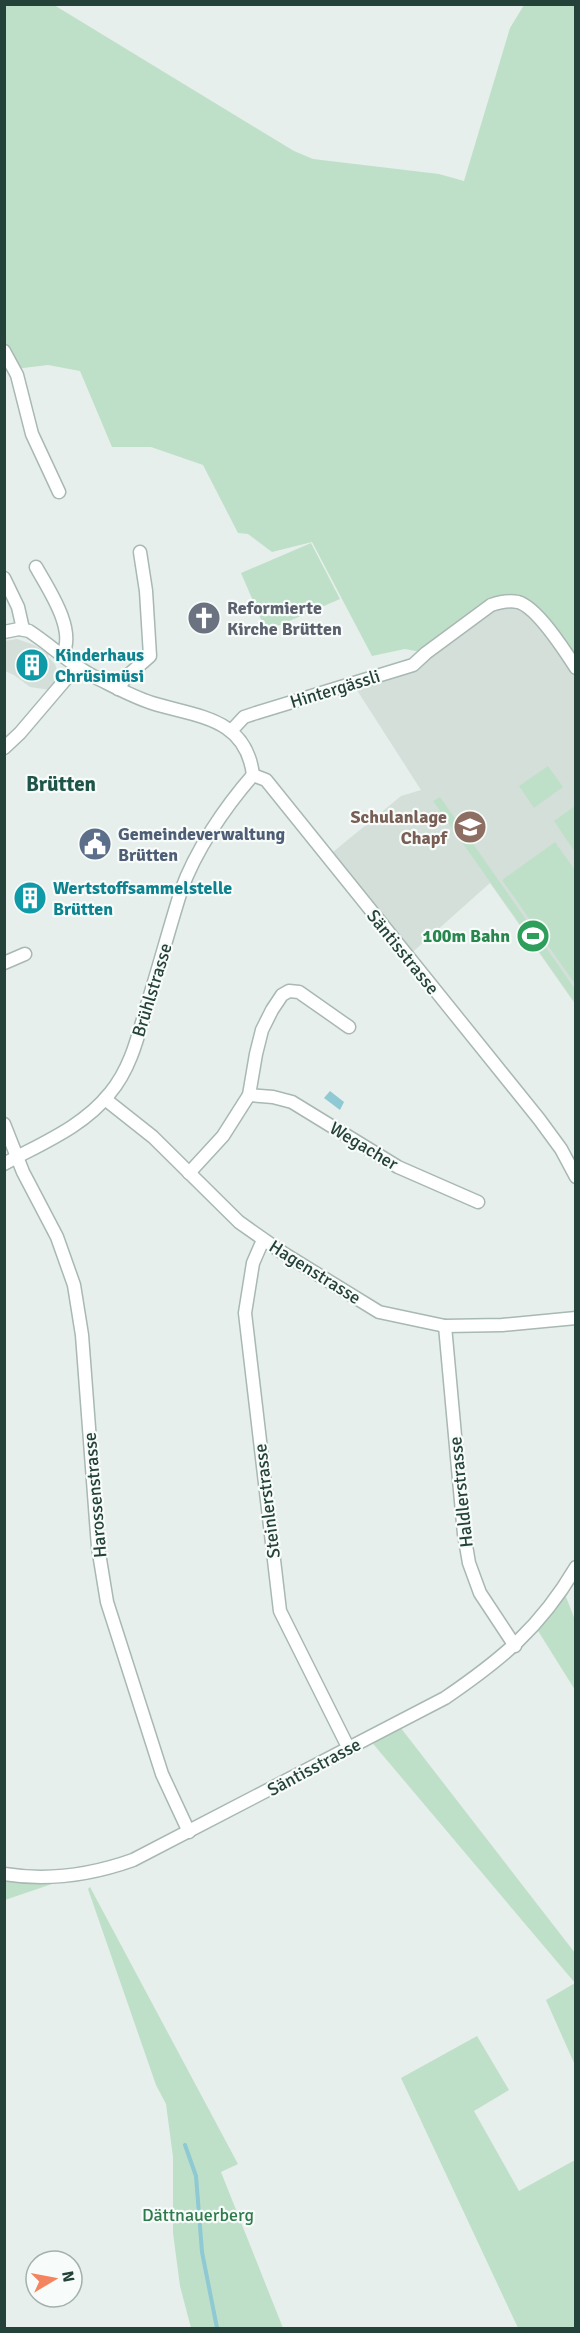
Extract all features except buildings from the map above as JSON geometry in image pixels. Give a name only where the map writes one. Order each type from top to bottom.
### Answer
[{"type":"street","points":[[4,351],[32,434],[60,492]]},
{"type":"street","points":[[118,689],[126,678],[150,656],[146,583],[140,552]]},
{"type":"street","points":[[36,567],[66,630],[67,646],[62,655]]},
{"type":"street","points":[[4,578],[18,607],[23,629]]},
{"type":"street","name":"Hintergässli","points":[[231,731],[244,717],[413,665],[491,605],[503,601],[519,602],[532,609],[576,668]]},
{"type":"street","points":[[4,632],[23,629],[31,632],[77,666],[118,689],[157,704],[203,716],[231,731],[249,754],[253,775]]},
{"type":"street","points":[[4,748],[20,733],[77,666]]},
{"type":"street","name":"Brühlstrasse","points":[[4,1164],[64,1133],[105,1099],[117,1083],[129,1062],[182,890],[195,859],[207,838],[253,775]]},
{"type":"street","name":"Säntisstrasse","points":[[253,775],[266,780],[539,1119],[561,1149],[576,1177]]},
{"type":"street","points":[[4,963],[26,954]]},
{"type":"street","points":[[189,1173],[222,1136],[249,1095],[262,1030],[282,995],[289,991],[299,992],[349,1027]]},
{"type":"street","name":"Wegacher","points":[[249,1095],[273,1097],[292,1102],[398,1167],[478,1202]]},
{"type":"street","name":"Hagenstrasse","points":[[105,1099],[153,1137],[239,1222],[323,1279],[379,1312],[445,1326],[502,1325],[576,1318]]},
{"type":"street","name":"Harossenstrasse","points":[[4,1124],[17,1157],[57,1237],[75,1291],[82,1335],[98,1547],[107,1602],[162,1774],[189,1832]]},
{"type":"street","name":"Steinlerstrasse","points":[[264,1240],[253,1263],[244,1313],[280,1611],[349,1749]]},
{"type":"street","name":"Haldlerstrasse","points":[[445,1326],[464,1534],[469,1563],[480,1593],[515,1646]]},
{"type":"street","name":"Säntisstrasse","points":[[4,1874],[54,1877],[91,1872],[133,1860],[445,1698],[515,1646],[535,1626],[563,1589],[576,1567]]},
{"type":"shaded area","name":"Schulanlage Chapf","points":[[519,602],[575,668],[575,1004],[490,883],[407,957],[327,857],[401,796],[421,790],[353,684],[413,665],[491,605]]},
{"type":"shaded area","points":[[17,639],[49,654],[48,657],[55,664],[58,673],[54,679],[57,682],[50,690],[30,687],[5,671],[4,641]]},
{"type":"green space","points":[[4,5],[54,5],[294,151],[313,159],[439,174],[464,181],[510,28],[524,5],[575,5],[575,668],[532,609],[503,601],[426,653],[405,649],[372,656],[312,542],[272,552],[248,534],[238,533],[203,465],[151,447],[112,447],[80,371],[48,365],[15,369],[4,351]]},
{"type":"green space","points":[[311,543],[340,599],[266,631],[241,573]]},
{"type":"green space","points":[[548,766],[563,787],[534,808],[519,786]]},
{"type":"green space","name":"100m Bahn","points":[[440,797],[575,989],[573,1000],[433,801]]},
{"type":"green space","points":[[575,806],[575,852],[554,821]]},
{"type":"green space","points":[[555,842],[575,870],[575,984],[502,880]]},
{"type":"green space","points":[[563,1589],[575,1620],[575,1690],[535,1626]]},
{"type":"green space","points":[[397,1723],[575,1953],[575,1983],[369,1739]]},
{"type":"green space","points":[[5,1881],[10,1882],[52,1884],[5,1900]]},
{"type":"green space","name":"Dättnauerberg","points":[[90,1887],[238,2164],[221,2172],[283,2328],[191,2328],[180,2286],[173,2233],[173,2157],[166,2104],[156,2085],[88,1889]]},
{"type":"green space","points":[[575,1983],[575,2065],[546,2000]]},
{"type":"green space","points":[[477,2036],[509,2090],[474,2111],[519,2191],[575,2160],[575,2328],[518,2328],[401,2078]]},
{"type":"water","points":[[330,1091],[344,1102],[340,1110],[324,1098]]},
{"type":"waterway","points":[[185,2145],[196,2176],[202,2252],[217,2328]]},
{"type":"place","name":"Reformierte Kirche Brütten","points":[[204,618]]},
{"type":"place","name":"Kinderhaus Chrüsimüsi","points":[[32,665]]},
{"type":"place","name":"Schulanlage Chapf","points":[[470,827]]},
{"type":"place","name":"Gemeindeverwaltung Brütten","points":[[95,844]]},
{"type":"place","name":"Wertstoffsammelstelle Brütten","points":[[30,898]]},
{"type":"place","name":"100m Bahn","points":[[533,936]]},
{"type":"district","name":"Brütten","points":[[61,784]]}]
